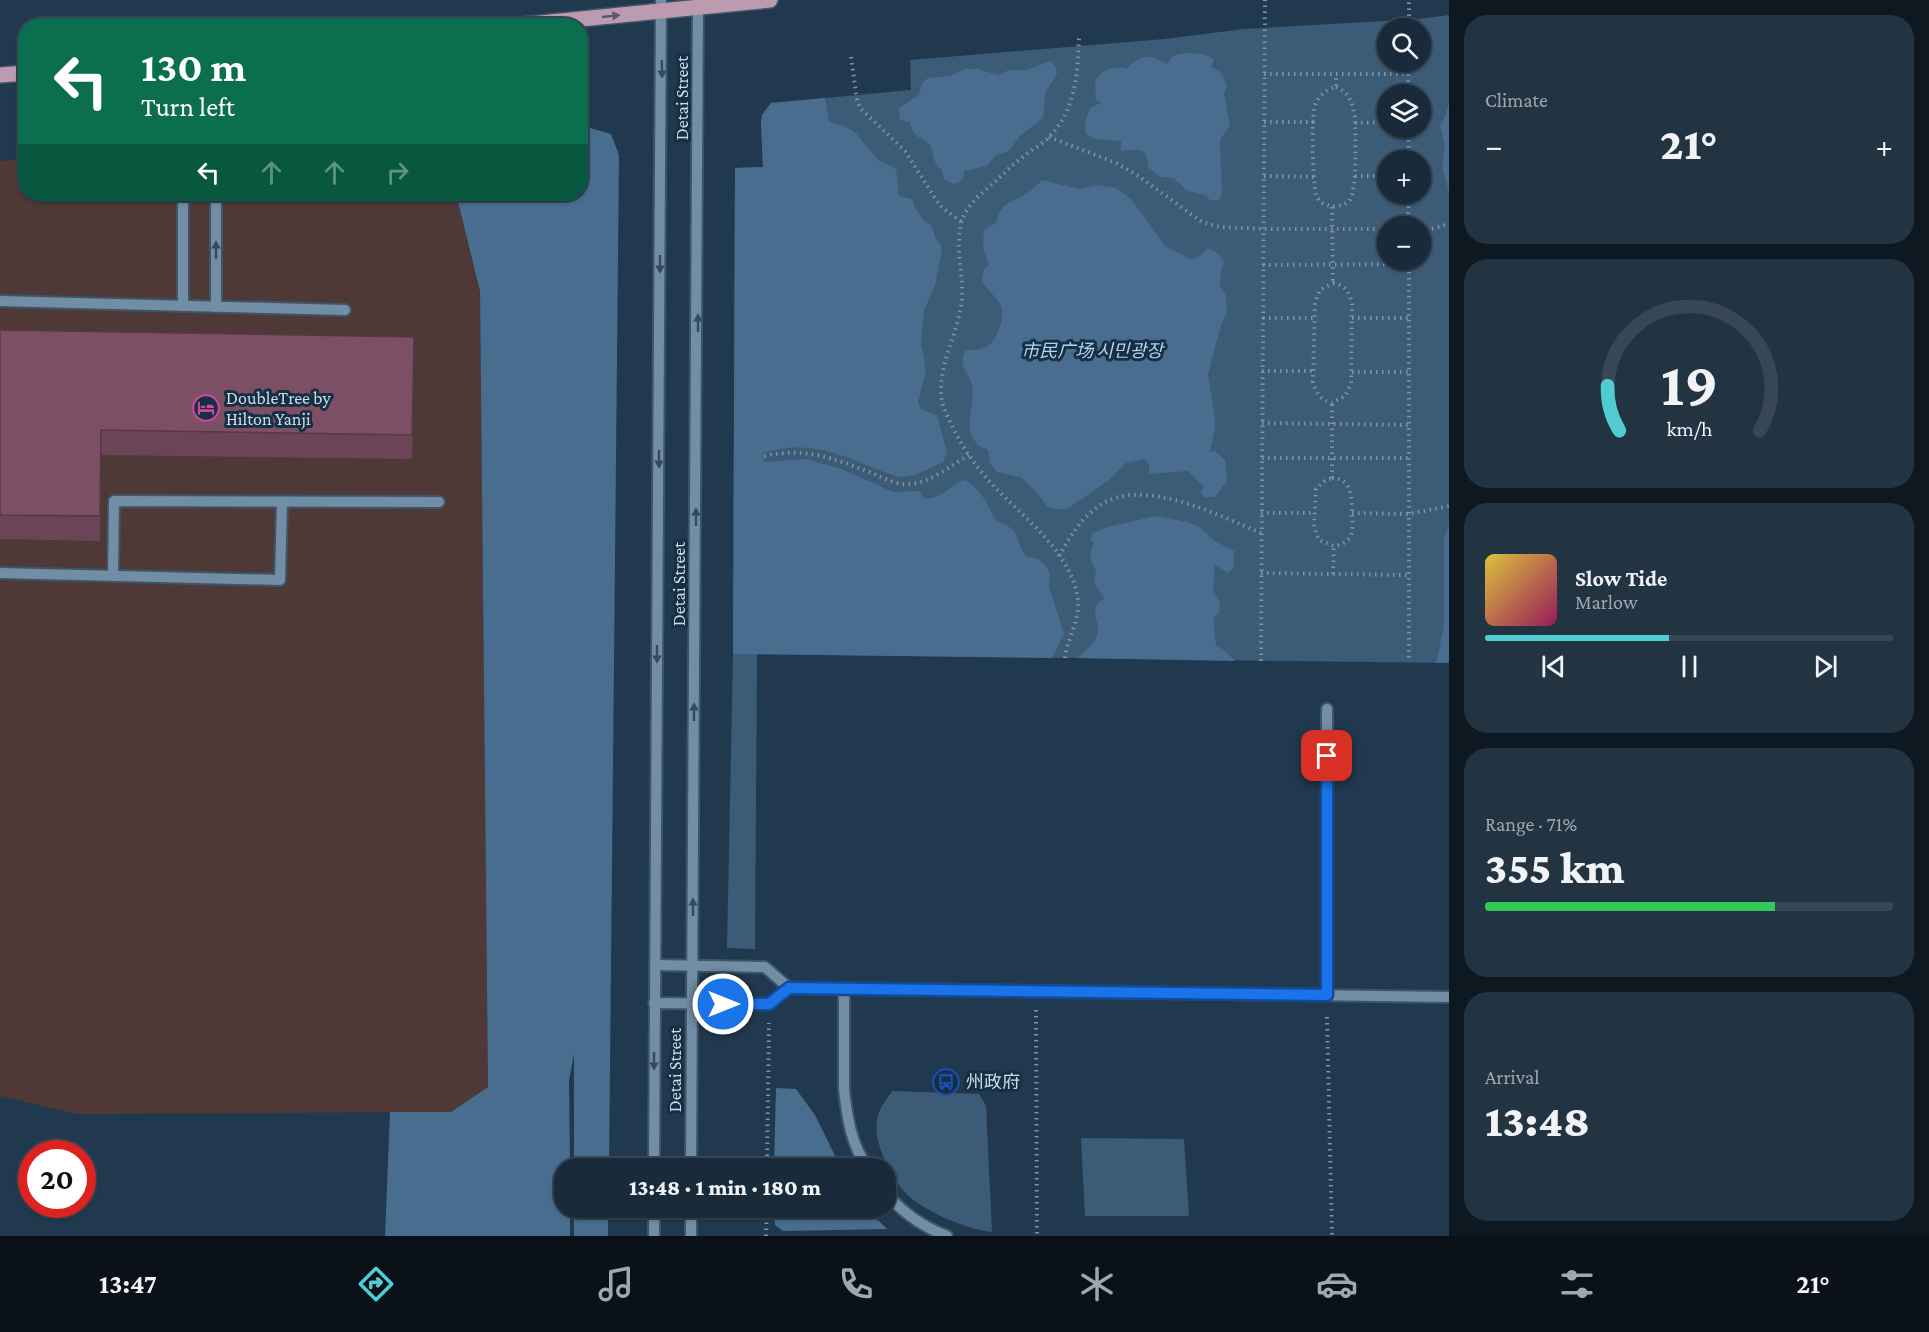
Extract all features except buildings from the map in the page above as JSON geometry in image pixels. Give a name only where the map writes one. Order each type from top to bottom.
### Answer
[{"type":"main road","points":[[568,18],[661,5],[770,0]]},
{"type":"main road","points":[[0,75],[18,74]]},
{"type":"street","name":"Detai Street","points":[[692,1158],[698,4]]},
{"type":"street","name":"Detai Street","points":[[654,1158],[661,5]]},
{"type":"street","points":[[183,201],[183,306]]},
{"type":"street","points":[[216,201],[216,307]]},
{"type":"street","points":[[0,301],[345,310]]},
{"type":"street","points":[[113,576],[114,501],[439,502]]},
{"type":"street","points":[[0,573],[280,580],[282,502]]},
{"type":"street","points":[[1327,709],[1327,995]]},
{"type":"street","points":[[655,965],[765,967],[789,988]]},
{"type":"street","points":[[654,1002],[769,1004],[789,988],[1449,997]]},
{"type":"street","points":[[844,989],[845,1095],[849,1127],[863,1158]]},
{"type":"street","points":[[896,1204],[934,1231],[947,1236]]},
{"type":"street","points":[[654,1218],[654,1236]]},
{"type":"street","points":[[691,1218],[691,1236]]},
{"type":"path","points":[[1261,661],[1265,0]]},
{"type":"path","points":[[1408,0],[1408,18]]},
{"type":"path","points":[[1065,658],[1078,603],[1076,589],[1059,556],[1040,532],[992,483],[958,440],[942,405],[941,395],[943,370],[962,299],[960,243],[962,222],[971,204],[1048,137],[1060,123],[1072,97],[1078,67],[1079,36]]},
{"type":"path","points":[[851,57],[860,108],[905,151],[940,206],[962,222]]},
{"type":"path","points":[[1264,74],[1408,74],[1408,84]]},
{"type":"path","points":[[1336,74],[1336,87]]},
{"type":"path","points":[[1336,87],[1351,99],[1355,123],[1355,176],[1352,197],[1348,202],[1332,207],[1320,202],[1316,195],[1314,122],[1315,105],[1318,99],[1329,88],[1336,87]]},
{"type":"path","points":[[1264,123],[1314,122]]},
{"type":"path","points":[[1355,123],[1377,122]]},
{"type":"path","points":[[1048,137],[1116,163],[1137,175],[1202,222],[1233,228],[1377,229]]},
{"type":"path","points":[[1264,176],[1315,177]]},
{"type":"path","points":[[1355,176],[1377,177]]},
{"type":"path","points":[[1332,207],[1333,283]]},
{"type":"path","points":[[1431,229],[1449,224]]},
{"type":"path","points":[[1263,265],[1377,263]]},
{"type":"path","points":[[1409,270],[1409,662]]},
{"type":"path","points":[[1333,283],[1340,285],[1348,292],[1352,304],[1352,372],[1349,390],[1339,401],[1332,403],[1325,402],[1317,393],[1314,382],[1314,318],[1317,296],[1327,285],[1333,283]]},
{"type":"path","points":[[1263,318],[1314,318]]},
{"type":"path","points":[[1352,318],[1408,318]]},
{"type":"path","points":[[1262,371],[1314,371]]},
{"type":"path","points":[[1352,372],[1409,372]]},
{"type":"path","points":[[1332,403],[1332,478]]},
{"type":"path","points":[[1262,423],[1408,425]]},
{"type":"path","points":[[764,456],[786,452],[810,453],[837,460],[900,484],[922,481],[969,455]]},
{"type":"path","points":[[1262,458],[1409,458]]},
{"type":"path","points":[[1332,478],[1338,478],[1350,490],[1352,513],[1352,530],[1349,538],[1342,544],[1334,546],[1323,543],[1316,536],[1314,513],[1316,489],[1332,478]]},
{"type":"path","points":[[1059,556],[1075,529],[1099,505],[1111,499],[1127,496],[1172,498],[1261,533]]},
{"type":"path","points":[[1352,513],[1408,513],[1449,506]]},
{"type":"path","points":[[1262,513],[1314,513]]},
{"type":"path","points":[[1333,574],[1334,546]]},
{"type":"path","points":[[1261,573],[1408,575]]},
{"type":"path","points":[[1036,992],[1037,1236]]},
{"type":"path","points":[[1327,995],[1332,1236]]},
{"type":"path","points":[[767,1158],[769,1004]]},
{"type":"path","points":[[766,1218],[766,1236]]},
{"type":"shaded area","points":[[18,160],[18,201],[458,201],[480,291],[488,1087],[451,1112],[77,1114],[0,1096],[0,161]]},
{"type":"green space","name":"市民广场 시민광장","points":[[1449,15],[1449,663],[757,654],[755,949],[727,948],[733,654],[735,168],[763,167],[762,115],[771,103],[911,90],[910,60],[1165,39],[1244,29],[1377,21],[1377,72],[1431,72],[1431,18],[1426,18]]},
{"type":"green space","points":[[1188,53],[1205,55],[1214,60],[1211,67],[1221,72],[1227,86],[1224,93],[1230,125],[1220,140],[1222,193],[1217,201],[1210,200],[1205,195],[1187,191],[1174,178],[1160,177],[1148,167],[1144,152],[1140,150],[1121,151],[1121,141],[1095,139],[1086,134],[1085,127],[1090,108],[1101,103],[1096,100],[1095,82],[1105,71],[1113,68],[1127,69],[1132,63],[1146,57],[1168,64],[1175,55]]},
{"type":"green space","points":[[1050,61],[1056,67],[1057,74],[1045,93],[1043,118],[1019,137],[1009,151],[995,156],[987,166],[964,171],[960,182],[954,184],[944,179],[929,144],[915,134],[910,122],[900,120],[899,108],[919,95],[922,83],[928,78],[950,76],[964,69],[978,69],[998,75],[1009,70],[1027,70]]},
{"type":"green space","points":[[825,98],[829,122],[855,132],[878,160],[896,169],[899,196],[913,199],[914,206],[923,220],[932,226],[935,237],[942,248],[935,286],[924,310],[921,344],[926,370],[918,403],[922,410],[937,415],[947,453],[943,462],[904,477],[891,475],[855,460],[817,449],[777,449],[762,453],[765,462],[805,459],[839,468],[893,492],[920,491],[923,498],[939,495],[963,480],[969,483],[983,498],[997,522],[1011,528],[1027,557],[1037,558],[1047,567],[1050,575],[1049,587],[1064,634],[1052,658],[733,654],[735,168],[763,167],[762,115],[771,103]]},
{"type":"green space","points":[[1449,103],[1449,192],[1442,167],[1445,146],[1440,125]]},
{"type":"green space","points":[[588,128],[590,128],[611,134],[619,155],[609,1158],[574,1158],[574,1054],[569,1080],[570,1158],[554,1158],[554,1218],[570,1218],[570,1236],[385,1236],[390,1112],[451,1112],[488,1087],[480,291],[458,201],[588,201]]},
{"type":"green space","points":[[1042,180],[1079,189],[1098,185],[1116,188],[1132,200],[1165,246],[1192,260],[1207,249],[1216,252],[1222,258],[1224,264],[1221,268],[1220,286],[1226,296],[1227,312],[1221,325],[1208,374],[1215,420],[1210,452],[1215,451],[1225,460],[1227,481],[1215,497],[1204,497],[1201,491],[1204,487],[1188,471],[1149,474],[1149,465],[1145,459],[1126,463],[1109,480],[1067,509],[1056,509],[1048,507],[1021,477],[997,472],[990,463],[988,450],[973,439],[970,424],[973,390],[964,367],[963,357],[965,350],[984,348],[992,342],[1000,326],[1002,314],[1000,304],[982,281],[984,269],[989,265],[983,248],[984,230],[997,222],[1000,211],[1004,207]]},
{"type":"green space","points":[[1156,516],[1188,522],[1234,551],[1234,567],[1228,573],[1215,565],[1213,589],[1220,604],[1219,612],[1213,619],[1216,646],[1223,649],[1235,661],[1078,658],[1095,640],[1098,628],[1096,608],[1104,598],[1094,583],[1096,569],[1091,559],[1094,542],[1091,541],[1092,533],[1111,526]]},
{"type":"green space","points":[[1449,525],[1449,663],[1436,663],[1444,626],[1444,538]]},
{"type":"green space","points":[[776,1088],[796,1089],[815,1115],[836,1158],[774,1158]]},
{"type":"green space","points":[[892,1091],[979,1094],[986,1106],[992,1232],[956,1223],[930,1211],[909,1196],[898,1184],[896,1158],[884,1158],[878,1141],[877,1120],[882,1106]]},
{"type":"green space","points":[[1081,1138],[1184,1139],[1189,1216],[1085,1216]]},
{"type":"green space","points":[[574,1218],[608,1218],[608,1236],[574,1236]]},
{"type":"green space","points":[[774,1218],[876,1218],[887,1229],[783,1231],[775,1225]]},
{"type":"place","name":"DoubleTree by Hilton Yanji","points":[[206,408]]},
{"type":"place","name":"州政府","points":[[946,1082]]},
{"type":"route","points":[[723,1004],[769,1004],[789,988],[1327,995],[1327,756]]}]
